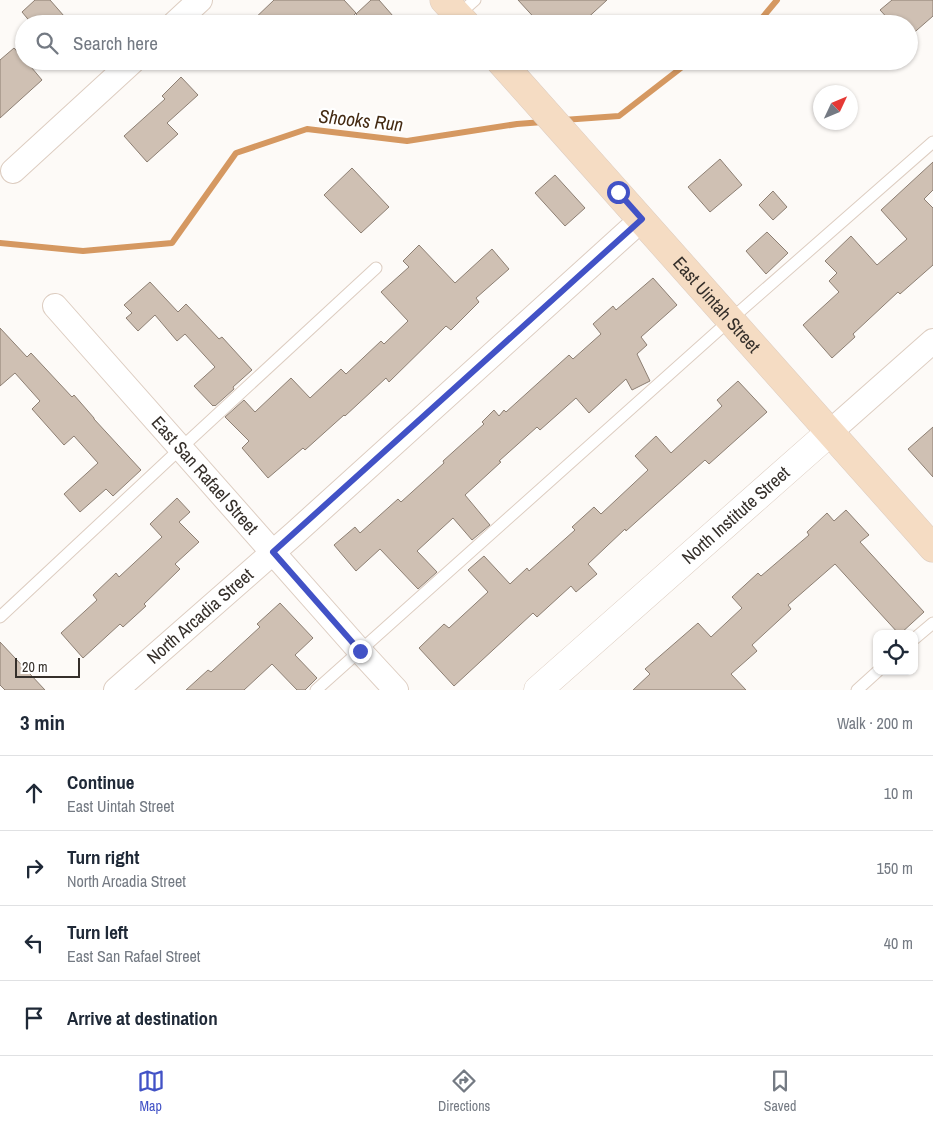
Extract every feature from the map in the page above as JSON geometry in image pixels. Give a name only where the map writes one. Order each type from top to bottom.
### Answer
[{"type":"main road","name":"East Uintah Street","points":[[508,70],[933,548]]},
{"type":"street","points":[[184,15],[200,0]]},
{"type":"street","points":[[13,171],[123,70]]},
{"type":"street","name":"North Arcadia Street","points":[[116,690],[273,552],[642,219]]},
{"type":"street","name":"East San Rafael Street","points":[[55,306],[396,690]]},
{"type":"street","name":"North Institute Street","points":[[538,690],[933,341]]},
{"type":"lane","points":[[316,690],[730,320],[933,142]]},
{"type":"lane","points":[[0,617],[376,268]]},
{"type":"lane","points":[[918,636],[933,623]]},
{"type":"lane","points":[[857,690],[874,675]]},
{"type":"building","points":[[35,0],[50,0],[63,15],[24,15],[22,12]]},
{"type":"building","points":[[274,0],[344,0],[356,13],[354,15],[258,15]]},
{"type":"building","points":[[371,0],[379,0],[392,15],[357,15]]},
{"type":"building","points":[[518,0],[607,0],[591,15],[532,15]]},
{"type":"building","points":[[892,0],[933,0],[933,16],[918,29],[918,15],[885,15],[880,10]]},
{"type":"building","points":[[14,48],[15,70],[34,70],[42,80],[0,118],[0,60]]},
{"type":"building","points":[[181,77],[198,95],[167,123],[178,134],[147,162],[124,136],[165,99],[162,96]]},
{"type":"building","points":[[720,159],[742,185],[710,212],[688,187]]},
{"type":"building","points":[[933,162],[933,190],[924,199],[933,208],[933,265],[900,294],[898,292],[853,334],[855,337],[832,358],[803,325],[839,292],[829,281],[837,273],[825,261],[851,236],[877,265],[907,239],[881,210]]},
{"type":"building","points":[[352,168],[389,207],[361,233],[324,195]]},
{"type":"building","points":[[555,175],[585,208],[565,226],[535,193]]},
{"type":"building","points":[[773,191],[787,207],[773,220],[759,205]]},
{"type":"building","points":[[767,232],[788,253],[766,274],[746,251]]},
{"type":"building","points":[[419,245],[455,283],[492,249],[509,269],[476,298],[479,302],[451,330],[446,326],[389,382],[386,378],[305,450],[303,448],[268,478],[242,448],[249,441],[225,417],[244,400],[255,412],[291,378],[310,398],[341,369],[346,374],[381,341],[384,344],[408,321],[381,292],[409,267],[403,261]]},
{"type":"building","points":[[653,278],[677,305],[641,337],[647,345],[637,354],[650,381],[632,390],[626,379],[589,413],[576,398],[540,430],[537,427],[499,461],[501,462],[465,495],[490,525],[472,540],[453,518],[417,551],[437,572],[418,589],[380,549],[356,571],[334,545],[355,527],[360,533],[398,499],[401,502],[484,424],[482,422],[494,410],[499,416],[504,410],[506,412],[569,355],[573,359],[601,334],[593,324],[613,306],[616,310]]},
{"type":"building","points":[[150,282],[178,312],[186,304],[219,339],[222,337],[252,370],[215,406],[194,386],[215,367],[185,334],[177,341],[155,315],[138,331],[126,318],[132,313],[124,305]]},
{"type":"building","points":[[0,328],[27,357],[31,353],[72,397],[74,395],[141,470],[113,496],[106,489],[80,512],[64,494],[98,463],[74,436],[64,445],[32,409],[40,401],[15,373],[0,386]]},
{"type":"building","points":[[738,381],[767,412],[709,464],[705,460],[626,531],[625,529],[588,564],[597,574],[576,592],[571,586],[537,617],[533,613],[454,686],[419,648],[444,624],[449,628],[488,592],[468,570],[484,556],[510,584],[527,568],[529,571],[575,530],[572,527],[594,507],[601,514],[648,470],[635,456],[656,436],[671,453],[722,406],[717,400]]},
{"type":"building","points":[[933,427],[933,477],[908,449]]},
{"type":"building","points":[[177,498],[190,512],[179,522],[199,542],[175,564],[180,569],[144,604],[146,606],[123,627],[120,624],[83,658],[61,633],[97,600],[93,595],[116,573],[119,577],[162,537],[150,524]]},
{"type":"building","points":[[846,510],[869,535],[860,542],[924,612],[904,630],[895,630],[835,564],[788,605],[791,609],[752,645],[757,651],[731,674],[746,690],[633,690],[650,674],[645,669],[698,623],[711,637],[742,608],[732,597],[758,573],[761,576],[809,535],[807,532],[827,513],[834,521]]},
{"type":"building","points":[[280,603],[313,638],[295,655],[317,678],[305,690],[297,690],[272,664],[244,690],[186,690],[208,670],[211,672],[260,627],[257,624]]},
{"type":"building","points":[[0,642],[45,690],[5,690],[0,685]]},
{"type":"waterway","name":"Shooks Run","points":[[764,15],[777,0]]},
{"type":"waterway","name":"Shooks Run","points":[[563,120],[619,116],[678,70]]},
{"type":"waterway","name":"Shooks Run","points":[[0,243],[83,251],[172,243],[236,153],[307,129],[407,141],[517,124],[543,122]]},
{"type":"route","points":[[360,651],[273,552],[642,219],[618,192]]}]
